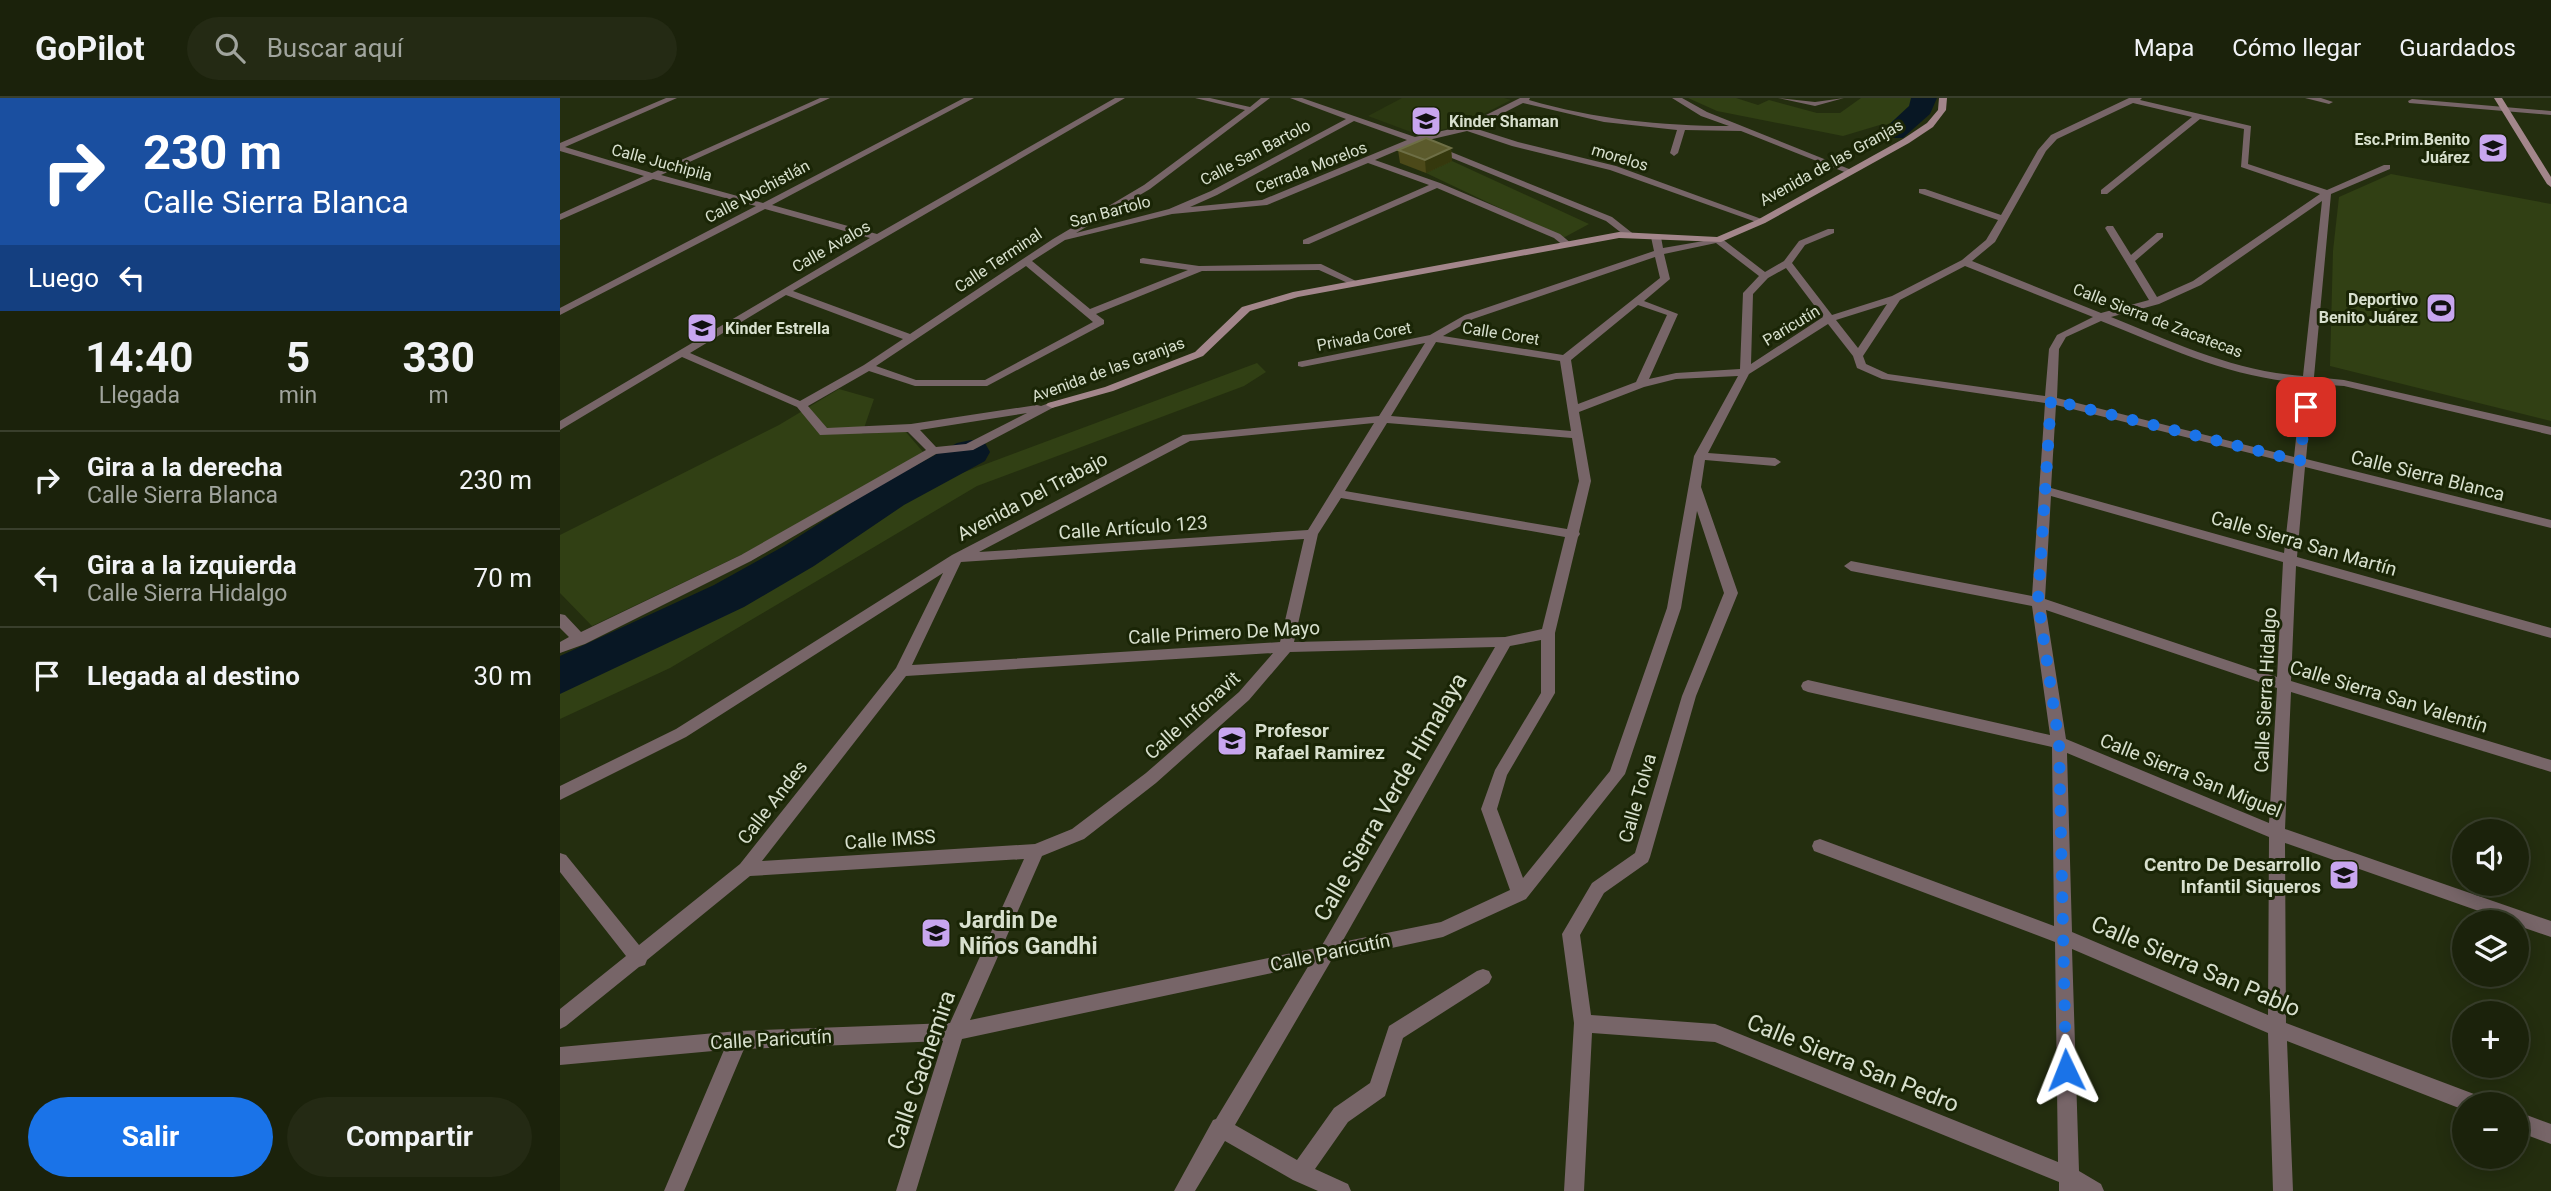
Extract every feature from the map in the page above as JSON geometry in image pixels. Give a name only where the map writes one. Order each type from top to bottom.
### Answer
[{"type":"street","points":[[560,147],[673,98]]},
{"type":"street","points":[[560,217],[646,176],[826,98]]},
{"type":"street","name":"Calle Nochistlán","points":[[560,312],[970,98]]},
{"type":"street","name":"Calle Avalos","points":[[560,426],[877,237],[1121,98]]},
{"type":"street","points":[[1199,98],[1250,108]]},
{"type":"street","name":"Calle Terminal","points":[[868,367],[1056,241],[1147,187],[1266,98]]},
{"type":"street","points":[[1294,98],[1415,140],[1609,219],[1631,236]]},
{"type":"street","points":[[1676,98],[1704,114],[1850,171]]},
{"type":"street","points":[[1782,98],[1815,104],[1840,98]]},
{"type":"street","name":"Avenida de las Granjas","points":[[1433,338],[1469,317],[1660,252],[1718,240],[1762,221],[1930,125],[1942,110],[1944,98]]},
{"type":"street","points":[[2118,98],[2137,100],[2248,128],[2244,165],[2328,193]]},
{"type":"street","points":[[2309,98],[2329,102]]},
{"type":"street","points":[[2498,98],[2551,184]]},
{"type":"street","name":"morelos","points":[[1524,99],[1567,115],[1623,125],[1744,129]]},
{"type":"street","name":"Cerrada Morelos","points":[[1172,211],[1264,203],[1415,140],[1467,128],[1524,99]]},
{"type":"street","name":"Paricutín","points":[[1745,372],[1828,319],[1896,298],[1965,262],[1990,242],[2042,150],[2054,137],[2109,110],[2137,100]]},
{"type":"street","points":[[2412,101],[2551,113]]},
{"type":"street","points":[[2104,192],[2199,116]]},
{"type":"street","name":"Calle San Bartolo","points":[[1172,211],[1214,193],[1352,119]]},
{"type":"street","name":"morelos","points":[[1467,128],[1515,144],[1613,168],[1762,221]]},
{"type":"street","points":[[1674,153],[1681,129]]},
{"type":"street","name":"Calle Juchipila","points":[[560,147],[646,176],[766,205],[877,237]]},
{"type":"street","points":[[1368,160],[1437,185],[1557,236],[1567,244]]},
{"type":"street","points":[[2070,1184],[2061,936],[2059,743],[2038,601],[2054,349],[2062,335],[2103,316],[2155,302],[2197,283],[2328,193],[2387,167]]},
{"type":"street","points":[[1306,243],[1437,185]]},
{"type":"street","points":[[1922,191],[2004,219]]},
{"type":"street","name":"Calle Sierra Hidalgo","points":[[2283,1191],[2277,1028],[2277,833],[2290,558],[2328,193]]},
{"type":"street","name":"San Bartolo","points":[[1056,241],[1172,211]]},
{"type":"street","points":[[2110,228],[2155,302]]},
{"type":"street","points":[[1574,410],[1641,384],[1676,376],[1745,372],[1748,293],[1765,276],[1787,263],[1802,243],[1831,232]]},
{"type":"street","points":[[2130,261],[2160,235]]},
{"type":"street","name":"Avenida de las Granjas","points":[[560,648],[746,558],[933,451],[969,447],[1052,405],[1109,389],[1199,354],[1246,309],[1353,282],[1567,244],[1631,236],[1718,240]]},
{"type":"street","points":[[1520,894],[1489,809],[1500,774],[1548,693],[1548,633],[1585,481],[1565,359],[1665,279],[1656,237]]},
{"type":"street","points":[[1718,240],[1765,276]]},
{"type":"street","points":[[1143,261],[1201,268],[1321,267],[1353,282]]},
{"type":"street","points":[[801,405],[868,367],[915,383],[987,383],[1100,322],[1027,262]]},
{"type":"street","name":"Calle Sierra de Zacatecas","points":[[1965,262],[2221,365],[2271,377],[2344,383],[2551,431]]},
{"type":"street","points":[[1787,263],[1858,356],[1896,298]]},
{"type":"street","points":[[1088,313],[1201,268]]},
{"type":"street","points":[[785,291],[909,337]]},
{"type":"street","points":[[1636,301],[1673,314],[1641,384]]},
{"type":"street","name":"Calle Coret","points":[[1433,338],[1565,359]]},
{"type":"street","name":"Privada Coret","points":[[1302,364],[1433,338]]},
{"type":"street","name":"Calle Infonavit","points":[[1036,851],[1078,834],[1151,778],[1244,696],[1286,647],[1312,534],[1433,338]]},
{"type":"street","points":[[681,353],[801,405],[824,432],[911,428],[1052,405]]},
{"type":"street","name":"Calle Sierra Blanca","points":[[1858,356],[1861,366],[1886,377],[2051,400],[2551,524]]},
{"type":"street","name":"Calle Paricutín","points":[[560,1056],[738,1040],[955,1032],[1443,929],[1520,894],[1617,774],[1674,608],[1700,456],[1745,372]]},
{"type":"street","name":"Avenida Del Trabajo","points":[[560,793],[681,733],[957,558],[1186,438],[1385,419],[1579,435]]},
{"type":"street","points":[[911,428],[933,451]]},
{"type":"street","points":[[1700,456],[1775,462]]},
{"type":"street","name":"Calle Tolva","points":[[1574,1191],[1583,1023],[1571,934],[1598,888],[1642,858],[1689,696],[1731,593],[1695,486]]},
{"type":"street","name":"Calle Sierra San Martín","points":[[2047,491],[2551,633]]},
{"type":"street","points":[[1336,493],[1574,534]]},
{"type":"street","name":"Calle Artículo 123","points":[[957,558],[1312,534]]},
{"type":"street","name":"Calle Andes","points":[[560,1020],[639,959],[746,869],[902,671],[957,558]]},
{"type":"street","name":"Calle Sierra San Valentín","points":[[1851,566],[2038,601],[2285,685],[2551,766]]},
{"type":"street","points":[[560,619],[580,640]]},
{"type":"street","name":"Calle Primero De Mayo","points":[[902,671],[1286,647],[1504,642],[1548,633]]},
{"type":"street","name":"Calle Sierra Verde Himalaya","points":[[1184,1191],[1220,1127],[1327,953],[1504,642]]},
{"type":"street","name":"Calle Sierra San Miguel","points":[[1808,686],[2059,743],[2277,833],[2551,929]]},
{"type":"street","name":"Calle Sierra San Pablo","points":[[1820,846],[2061,936],[2277,1028],[2452,1096]]},
{"type":"street","name":"Calle IMSS","points":[[746,869],[1036,851]]},
{"type":"street","name":"Calle Cachemira","points":[[906,1191],[955,1032],[1036,851]]},
{"type":"street","points":[[560,860],[639,959]]},
{"type":"street","points":[[1300,1173],[1341,1115],[1378,1089],[1396,1032],[1483,977]]},
{"type":"street","name":"Calle Sierra San Pedro","points":[[1583,1023],[1715,1033],[2070,1184],[2094,1191]]},
{"type":"street","points":[[674,1191],[738,1040]]},
{"type":"street","points":[[2529,1126],[2551,1134]]},
{"type":"street","points":[[1220,1127],[1300,1173],[1340,1191]]},
{"type":"shaded area","name":"Kinder Shaman","points":[[1402,98],[1511,100],[1462,125],[1419,135],[1368,116]]},
{"type":"shaded area","points":[[1688,98],[1736,98],[1758,105],[1769,100],[1817,113],[1840,113],[1861,98],[1919,98],[1916,108],[1893,126],[1883,124],[1843,136],[1717,111]]},
{"type":"shaded area","points":[[1452,161],[1589,224],[1563,238],[1426,173]]},
{"type":"shaded area","name":"Deportivo Benito Juárez","points":[[2391,174],[2551,204],[2551,421],[2330,366],[2333,251],[2339,197]]},
{"type":"shaded area","points":[[1257,363],[1266,372],[1244,386],[977,486],[670,668],[560,719],[560,663],[653,624],[911,492]]},
{"type":"shaded area","points":[[839,389],[874,399],[862,434],[905,431],[924,453],[745,553],[592,626],[560,593],[560,535],[779,425]]},
{"type":"building","points":[[1426,138],[1451,148],[1425,160],[1398,150]]},
{"type":"waterway","points":[[1894,132],[1921,109],[1924,98]]},
{"type":"waterway","points":[[560,676],[729,596],[799,556],[890,496],[971,452]]},
{"type":"place","name":"Kinder Shaman","points":[[1426,121]]},
{"type":"place","name":"Esc.Prim.Benito Juárez","points":[[2493,148]]},
{"type":"place","name":"Deportivo Benito Juárez","points":[[2441,308]]},
{"type":"place","name":"Kinder Estrella","points":[[702,328]]},
{"type":"place","name":"Profesor Rafael Ramirez","points":[[1232,741]]},
{"type":"place","name":"Centro De Desarrollo Infantil Siqueros","points":[[2344,875]]},
{"type":"place","name":"Jardin De Niños Gandhi","points":[[936,933]]},
{"type":"route","points":[[2066,1070],[2061,936],[2059,743],[2038,601],[2051,400],[2300,461],[2306,407]]}]
